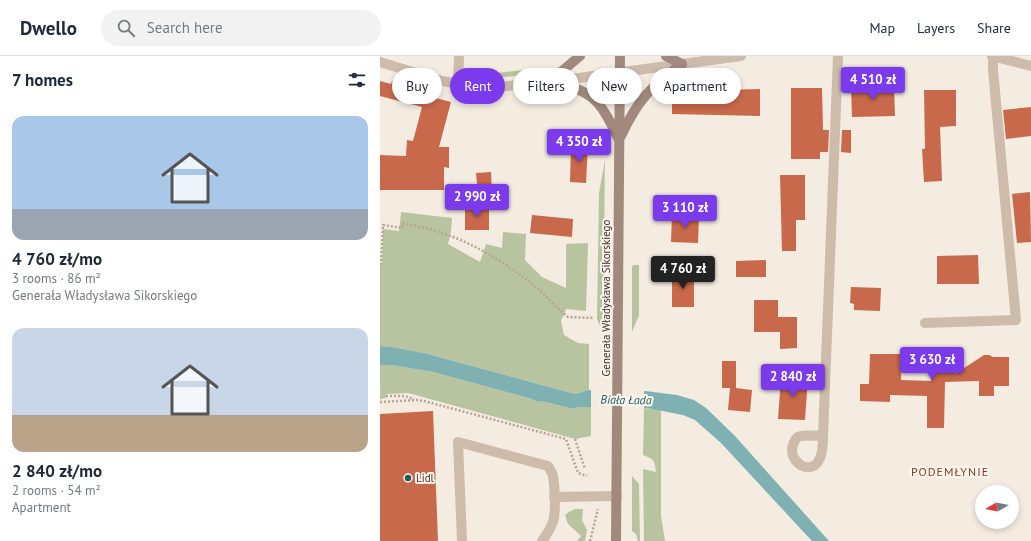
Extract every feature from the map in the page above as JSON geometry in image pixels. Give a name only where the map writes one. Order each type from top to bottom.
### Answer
[{"type":"street","points":[[459,56],[459,68]]},
{"type":"street","points":[[566,68],[580,56]]},
{"type":"street","name":"Generała Władysława Sikorskiego","points":[[620,56],[620,68]]},
{"type":"street","points":[[666,56],[682,64]]},
{"type":"street","points":[[642,69],[741,56]]},
{"type":"street","points":[[823,436],[838,56]]},
{"type":"street","points":[[926,323],[1016,320],[992,56],[1031,66]]},
{"type":"street","points":[[380,62],[450,82]]},
{"type":"street","points":[[619,140],[627,122],[641,100],[664,77],[682,64]]},
{"type":"street","points":[[579,89],[593,98],[605,112],[619,140]]},
{"type":"street","name":"Generała Władysława Sikorskiego","points":[[616,541],[620,104]]},
{"type":"street","points":[[462,541],[458,442],[548,466],[552,471],[553,477],[555,511],[553,522],[542,541]]},
{"type":"street","points":[[554,497],[617,496]]},
{"type":"path","points":[[380,264],[382,225],[402,228],[403,223],[439,232],[456,238],[483,251],[508,267],[536,288],[568,317],[594,318]]},
{"type":"path","points":[[386,396],[405,396],[566,439],[578,473],[587,476]]},
{"type":"path","points":[[380,402],[417,400]]},
{"type":"path","points":[[575,439],[585,470]]},
{"type":"path","points":[[590,541],[595,523]]},
{"type":"green space","points":[[513,71],[513,76],[505,77],[505,72]]},
{"type":"green space","points":[[605,160],[603,332],[597,319],[599,193]]},
{"type":"green space","points":[[401,212],[452,218],[448,244],[480,262],[486,244],[502,248],[503,232],[526,234],[525,260],[542,277],[566,288],[566,244],[588,243],[586,311],[566,309],[561,321],[564,335],[578,343],[589,344],[589,390],[575,394],[424,353],[380,346],[380,265],[382,265],[383,229],[399,231]]},
{"type":"green space","points":[[633,265],[639,265],[639,315],[632,332],[632,267]]},
{"type":"green space","points":[[380,365],[391,365],[433,372],[532,399],[536,402],[541,401],[574,409],[578,407],[591,407],[591,436],[575,439],[408,393],[386,394],[386,398],[380,399]]},
{"type":"green space","points":[[644,408],[661,410],[661,516],[665,541],[644,541],[643,469],[656,472],[653,461],[643,455]]},
{"type":"green space","points":[[632,476],[639,484],[640,541],[638,541],[636,534],[632,531]]},
{"type":"green space","points":[[575,509],[583,509],[582,520],[587,530],[585,541],[577,541],[581,536],[568,524],[565,515]]},
{"type":"water","name":"Biała Łada","points":[[380,346],[424,353],[575,394],[589,390],[645,391],[677,395],[694,400],[706,408],[734,435],[829,541],[812,541],[721,443],[695,420],[683,415],[647,408],[578,407],[574,409],[541,401],[537,402],[532,399],[433,372],[391,365],[380,365]]},
{"type":"pier","points":[[591,388],[644,389],[644,409],[591,409]]},
{"type":"building","points":[[380,81],[391,84],[392,81],[392,99],[380,96]]},
{"type":"building","points":[[894,85],[895,116],[852,117],[851,86]]},
{"type":"building","points":[[791,88],[822,88],[823,130],[829,130],[828,152],[820,152],[820,159],[791,159]]},
{"type":"building","points":[[760,89],[760,116],[672,114],[672,104],[741,104],[741,90]]},
{"type":"building","points":[[924,90],[956,90],[956,126],[940,127],[942,181],[924,182],[922,149],[925,149]]},
{"type":"building","points":[[442,100],[450,102],[439,147],[449,147],[449,168],[444,167],[444,190],[380,190],[380,155],[406,156],[407,140],[413,141],[422,107],[411,104],[442,104]]},
{"type":"building","points":[[1031,107],[1031,136],[1006,139],[1003,110]]},
{"type":"building","points":[[842,130],[851,130],[851,153],[841,152]]},
{"type":"building","points":[[571,143],[588,144],[586,183],[570,182]]},
{"type":"building","points":[[491,172],[492,194],[478,195],[476,173]]},
{"type":"building","points":[[780,175],[805,175],[805,220],[796,220],[796,251],[782,251]]},
{"type":"building","points":[[1030,192],[1031,242],[1017,243],[1012,194]]},
{"type":"building","points":[[465,207],[489,207],[489,230],[465,230]]},
{"type":"building","points":[[532,215],[573,219],[572,237],[530,233]]},
{"type":"building","points":[[672,215],[699,216],[698,243],[671,242]]},
{"type":"building","points":[[978,255],[979,284],[937,284],[937,256]]},
{"type":"building","points":[[766,260],[766,277],[736,277],[736,261]]},
{"type":"building","points":[[672,274],[694,274],[694,307],[672,307]]},
{"type":"building","points":[[851,287],[881,288],[880,311],[854,310],[854,304],[850,303]]},
{"type":"building","points":[[754,300],[778,300],[778,317],[797,317],[797,348],[780,349],[780,332],[754,332]]},
{"type":"building","points":[[870,354],[902,354],[901,380],[931,381],[930,356],[955,355],[955,374],[984,355],[993,357],[1009,357],[1009,386],[994,386],[994,396],[979,396],[979,381],[945,382],[944,428],[927,428],[927,396],[890,395],[890,402],[860,401],[860,384],[869,384]]},
{"type":"building","points":[[722,361],[736,361],[736,388],[752,390],[750,412],[728,410],[730,388],[722,388]]},
{"type":"building","points":[[781,377],[808,378],[805,420],[778,419]]},
{"type":"building","name":"Lidl","points":[[433,411],[438,541],[380,541],[380,414]]},
{"type":"place","name":"Lidl","points":[[408,478]]},
{"type":"district","name":"PODEMŁYNIE","points":[[950,472]]}]
